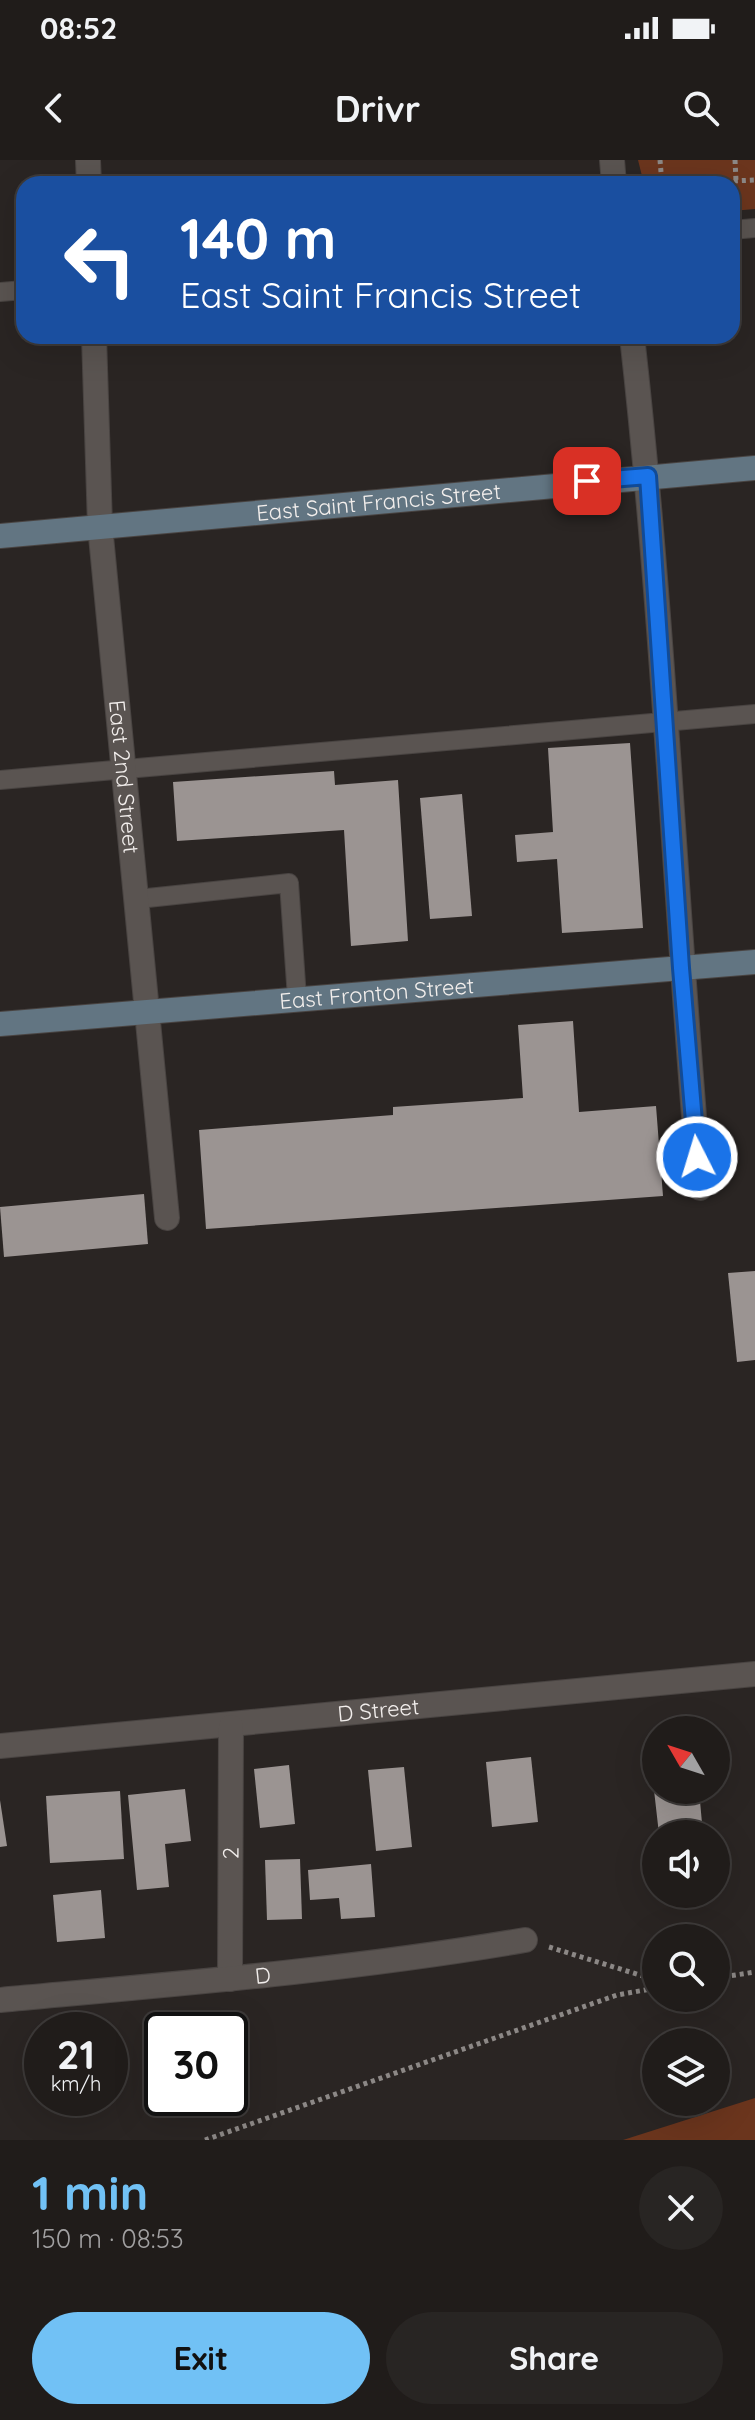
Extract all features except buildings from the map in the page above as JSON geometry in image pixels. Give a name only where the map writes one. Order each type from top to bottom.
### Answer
[{"type":"main road","name":"East Saint Francis Street","points":[[0,536],[755,468]]},
{"type":"main road","name":"East Fronton Street","points":[[0,1024],[755,962]]},
{"type":"street","name":"East 2nd Street","points":[[94,344],[100,526],[150,1010],[167,1218]]},
{"type":"street","points":[[633,344],[648,476],[681,968],[700,1188]]},
{"type":"street","name":"D Street","points":[[0,1746],[231,1727],[755,1674]]},
{"type":"street","name":"2","points":[[230,1979],[231,1727]]},
{"type":"street","name":"D","points":[[0,2000],[230,1979],[446,1953],[525,1940]]},
{"type":"lane","points":[[0,780],[755,714]]},
{"type":"lane","points":[[138,899],[289,883],[297,998]]},
{"type":"path","points":[[525,1940],[642,1976]]},
{"type":"path","points":[[730,1976],[755,1972]]},
{"type":"path","points":[[205,2140],[617,1995],[642,1991]]},
{"type":"shaded area","points":[[638,160],[755,160],[755,209],[740,210],[740,176],[642,176]]},
{"type":"shaded area","points":[[755,2098],[755,2140],[623,2140],[698,2116],[730,2116],[730,2106]]},
{"type":"route","points":[[587,481],[648,476],[697,1157]]}]
